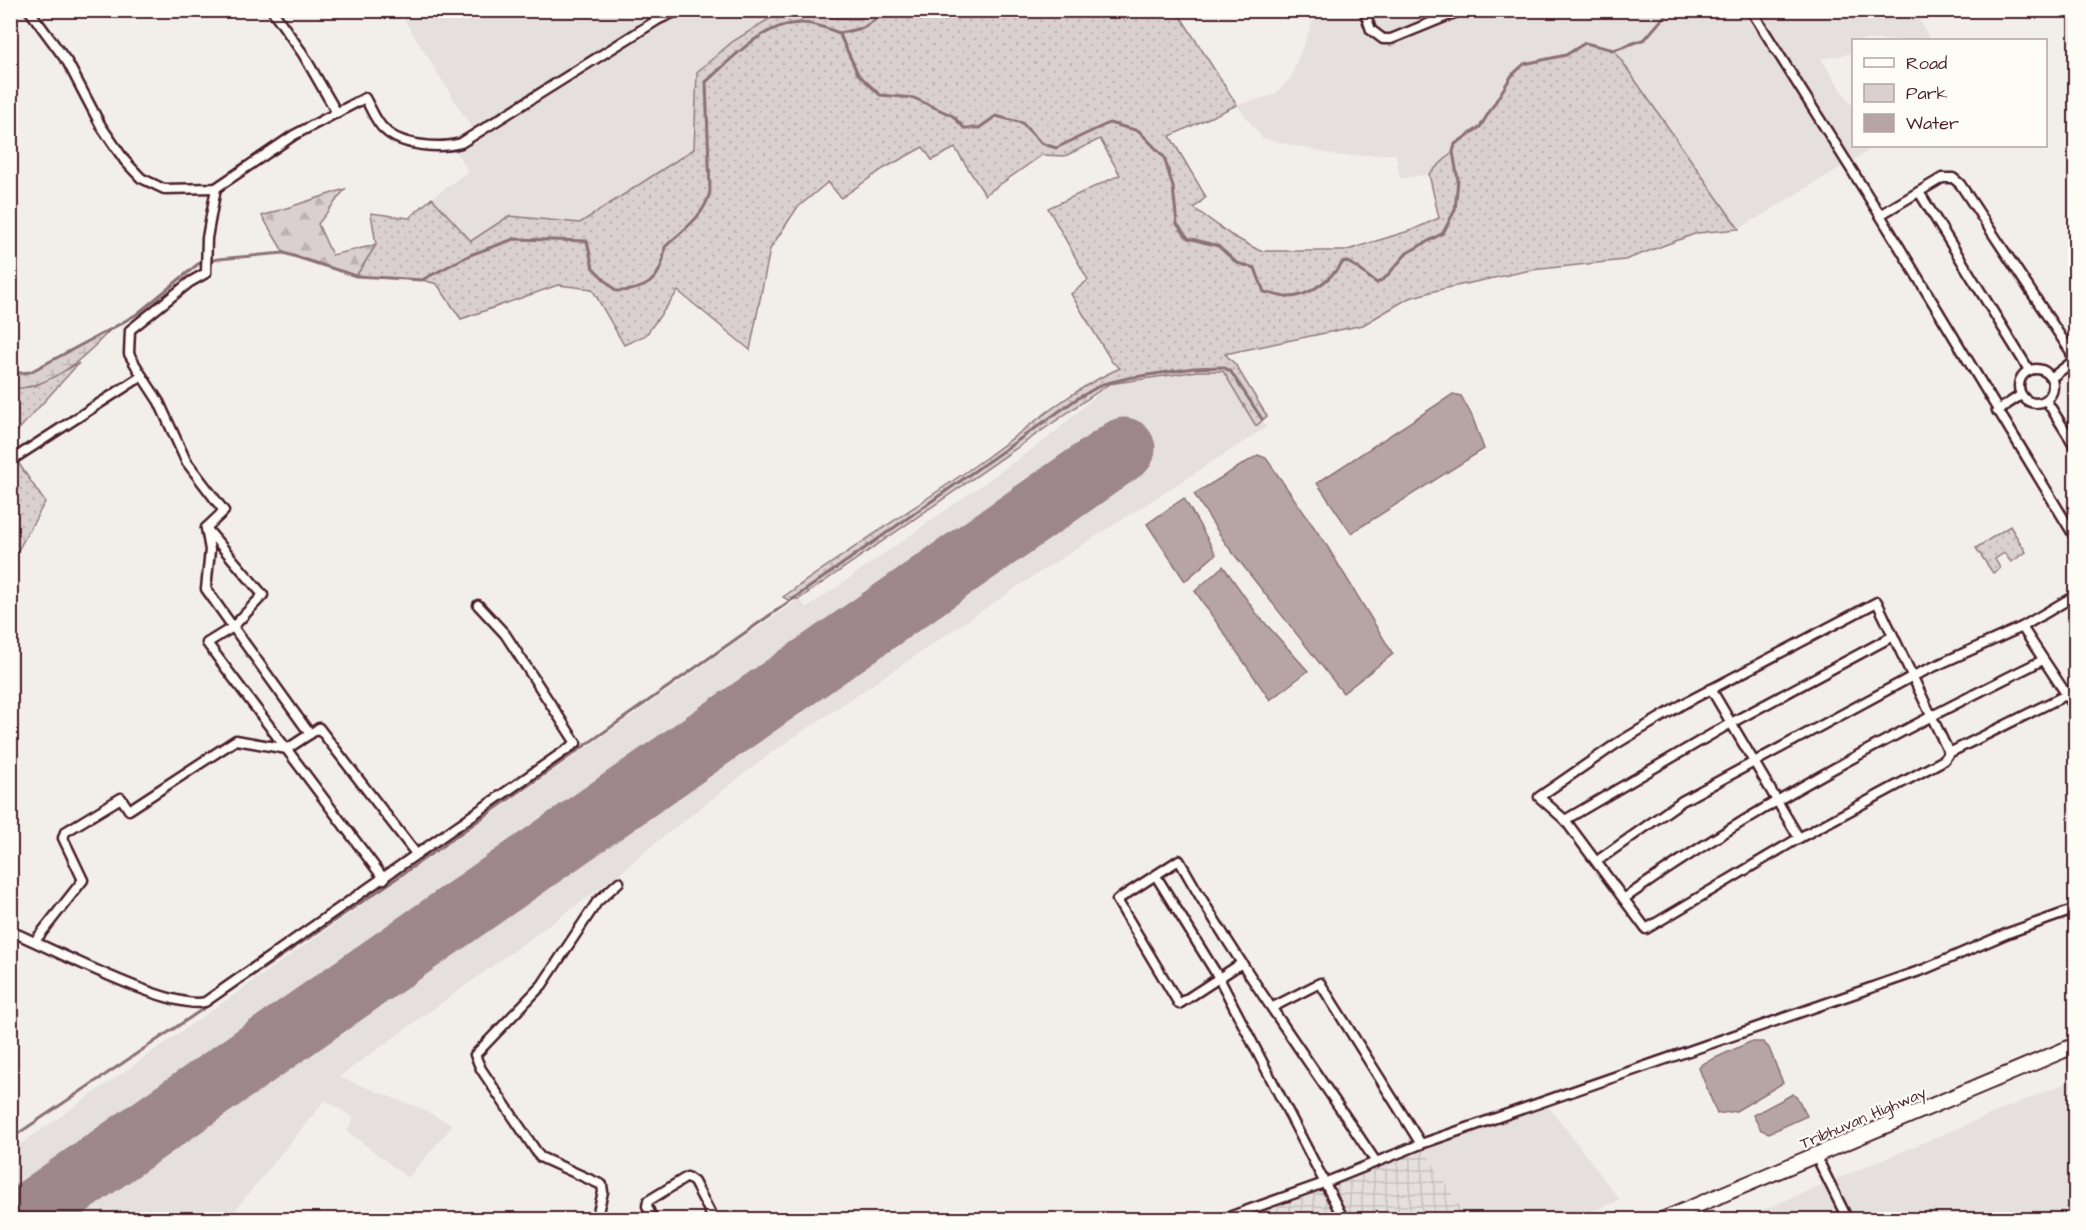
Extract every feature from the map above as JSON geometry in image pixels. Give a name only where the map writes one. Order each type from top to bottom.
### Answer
[{"type":"highway","name":"Tribhuvan Highway","points":[[1662,1220],[2076,1045]]},
{"type":"street","points":[[29,10],[68,63],[101,126],[141,178],[164,189],[216,188],[294,135],[365,98],[383,129],[397,140],[452,146],[477,135],[659,19],[679,10]]},
{"type":"street","points":[[272,10],[303,54],[337,113]]},
{"type":"street","points":[[1364,10],[1371,30],[1383,39],[1391,39],[1462,10]]},
{"type":"street","points":[[1751,10],[1880,215],[2076,539]]},
{"type":"street","points":[[1880,215],[1947,177],[1960,184],[2071,352],[2072,362],[2051,378]]},
{"type":"street","points":[[206,528],[224,511],[186,461],[159,402],[129,354],[130,330],[189,282],[206,273],[205,256],[216,188]]},
{"type":"street","points":[[1919,192],[2029,370]]},
{"type":"street","points":[[2029,370],[2042,370],[2051,378],[2053,390],[2046,400],[2035,403],[2021,395],[2019,384],[2029,370]]},
{"type":"street","points":[[10,461],[142,376]]},
{"type":"street","points":[[1997,411],[2021,395]]},
{"type":"street","points":[[2046,400],[2076,448]]},
{"type":"street","points":[[206,528],[210,550],[206,589],[310,734]]},
{"type":"street","points":[[206,528],[263,595],[233,627],[207,643],[384,879]]},
{"type":"street","points":[[1597,861],[1683,801],[1913,676],[2022,627],[2076,595]]},
{"type":"street","points":[[1949,753],[1877,602],[1711,689],[1616,744],[1543,792],[1539,797],[1565,820],[1646,929],[1799,838],[1944,760],[1949,753],[2066,695]]},
{"type":"street","points":[[10,931],[156,994],[195,1005],[205,1002],[384,879],[576,743],[505,634],[478,605]]},
{"type":"street","points":[[2022,627],[2076,709]]},
{"type":"street","points":[[1565,820],[1731,723],[1893,636]]},
{"type":"street","points":[[1624,898],[1698,846],[1777,801],[1930,715],[2043,660]]},
{"type":"street","points":[[1711,689],[1799,838]]},
{"type":"street","points":[[35,941],[83,880],[63,838],[65,832],[121,798],[129,810],[236,740],[287,749],[319,728],[417,855]]},
{"type":"street","points":[[1242,963],[1179,1004],[1117,900],[1179,860],[1214,923],[1273,1007],[1376,1162]]},
{"type":"street","points":[[1156,876],[1219,978],[1344,1220]]},
{"type":"street","points":[[596,1220],[603,1192],[602,1185],[540,1157],[481,1069],[475,1054],[542,985],[597,902],[619,882]]},
{"type":"street","points":[[1220,1220],[1324,1183],[1421,1144],[1853,995],[2076,909]]},
{"type":"street","points":[[1273,1007],[1320,982],[1421,1144]]},
{"type":"street","points":[[1816,1156],[1848,1220]]},
{"type":"street","points":[[653,1220],[647,1206],[648,1201],[687,1177],[694,1182],[714,1220]]},
{"type":"shaded area","points":[[767,10],[772,17],[732,42],[697,72],[694,149],[579,223],[509,216],[471,241],[432,198],[468,171],[452,146],[476,135],[399,11]]},
{"type":"shaded area","points":[[1914,10],[1929,39],[1852,39],[1852,53],[1821,59],[1852,106],[1852,147],[1874,147],[1739,229],[1614,51],[1585,43],[1566,55],[1524,64],[1508,81],[1480,127],[1455,144],[1453,152],[1429,174],[1400,179],[1396,154],[1339,156],[1262,138],[1237,105],[1274,95],[1290,79],[1317,11]]},
{"type":"shaded area","points":[[820,11],[873,11],[859,19],[833,18]]},
{"type":"shaded area","points":[[1198,371],[1223,371],[1267,427],[1032,577],[771,753],[654,844],[617,876],[339,1077],[417,1107],[453,1125],[408,1178],[347,1131],[354,1118],[325,1100],[228,1219],[11,1220],[11,1151],[799,599],[807,608],[1048,438],[1109,384]]},
{"type":"shaded area","points":[[2075,1079],[2075,1219],[1753,1220],[1751,1215]]},
{"type":"shaded area","points":[[1545,1102],[1620,1200],[1573,1219],[1467,1219],[1421,1144]]},
{"type":"shaded area","points":[[1421,1144],[1467,1219],[1220,1220]]},
{"type":"green space","points":[[767,10],[820,11],[833,18],[859,19],[873,10],[1177,11],[1237,105],[1170,136],[1206,197],[1194,208],[1231,235],[1260,251],[1344,251],[1412,230],[1439,218],[1429,174],[1453,152],[1455,145],[1480,127],[1508,81],[1524,64],[1566,55],[1585,43],[1614,50],[1739,229],[1697,233],[1625,260],[1531,270],[1442,289],[1409,298],[1363,325],[1225,354],[1235,364],[1267,416],[1256,426],[1223,371],[1198,371],[1109,384],[799,599],[788,600],[783,597],[962,475],[1051,409],[1084,387],[1120,368],[1112,362],[1071,294],[1088,280],[1048,208],[1120,175],[1100,139],[1065,156],[1042,155],[985,195],[955,148],[932,160],[923,147],[883,169],[841,198],[828,182],[797,208],[770,249],[750,350],[678,291],[646,335],[624,345],[592,289],[558,285],[461,319],[437,284],[422,280],[356,276],[376,245],[371,213],[409,218],[432,198],[471,241],[509,216],[580,223],[694,149],[697,72],[732,42],[772,17]]},
{"type":"green space","points":[[345,189],[318,224],[332,255],[376,245],[356,276],[284,253],[262,216]]},
{"type":"green space","points":[[111,329],[66,370],[40,383],[11,389],[11,374],[30,372]]},
{"type":"green space","points":[[79,363],[11,438],[11,389],[35,386]]},
{"type":"green space","points":[[15,458],[45,502],[11,563],[10,461]]},
{"type":"green space","points":[[2010,526],[2026,552],[2011,562],[2004,553],[1995,559],[2000,568],[1993,573],[1976,548]]},
{"type":"water","points":[[1453,394],[1461,396],[1472,416],[1484,449],[1351,533],[1317,483]]},
{"type":"water","points":[[1258,455],[1266,458],[1327,546],[1393,654],[1343,693],[1226,544],[1194,494]]},
{"type":"water","points":[[1184,498],[1216,554],[1185,581],[1147,524]]},
{"type":"water","points":[[1223,566],[1257,614],[1308,671],[1270,700],[1195,591]]},
{"type":"water","points":[[1750,1042],[1763,1042],[1769,1048],[1783,1083],[1736,1111],[1717,1114],[1699,1068],[1702,1064]]},
{"type":"water","points":[[1793,1094],[1807,1116],[1769,1133],[1761,1130],[1753,1115]]},
{"type":"waterway","points":[[839,33],[863,28],[889,10]]},
{"type":"waterway","points":[[10,374],[30,372],[111,329],[137,314],[198,264],[218,259],[284,253],[356,276],[422,280],[470,255],[514,239],[587,241],[593,268],[616,291],[645,286],[657,275],[665,247],[692,222],[708,200],[710,191],[706,82],[763,34],[789,24],[803,23],[817,25],[839,33],[858,74],[880,95],[914,98],[953,116],[964,128],[979,128],[996,116],[1022,123],[1041,143],[1056,148],[1109,123],[1139,131],[1164,157],[1173,187],[1177,224],[1188,238],[1218,246],[1237,263],[1255,268],[1264,292],[1288,297],[1305,294],[1320,285],[1344,261],[1377,283],[1385,278],[1407,253],[1443,233],[1455,210],[1458,180],[1453,152],[1455,144],[1480,127],[1512,75],[1524,64],[1566,55],[1585,43],[1614,50],[1645,39],[1670,10]]},
{"type":"waterway","points":[[10,1139],[387,885],[1078,398],[1103,384],[1128,378],[1194,368],[1223,367],[1231,372],[1262,419]]},
{"type":"taxiway","points":[[52,1220],[56,1195]]},
{"type":"runway","points":[[20,1220],[1124,449]]}]
